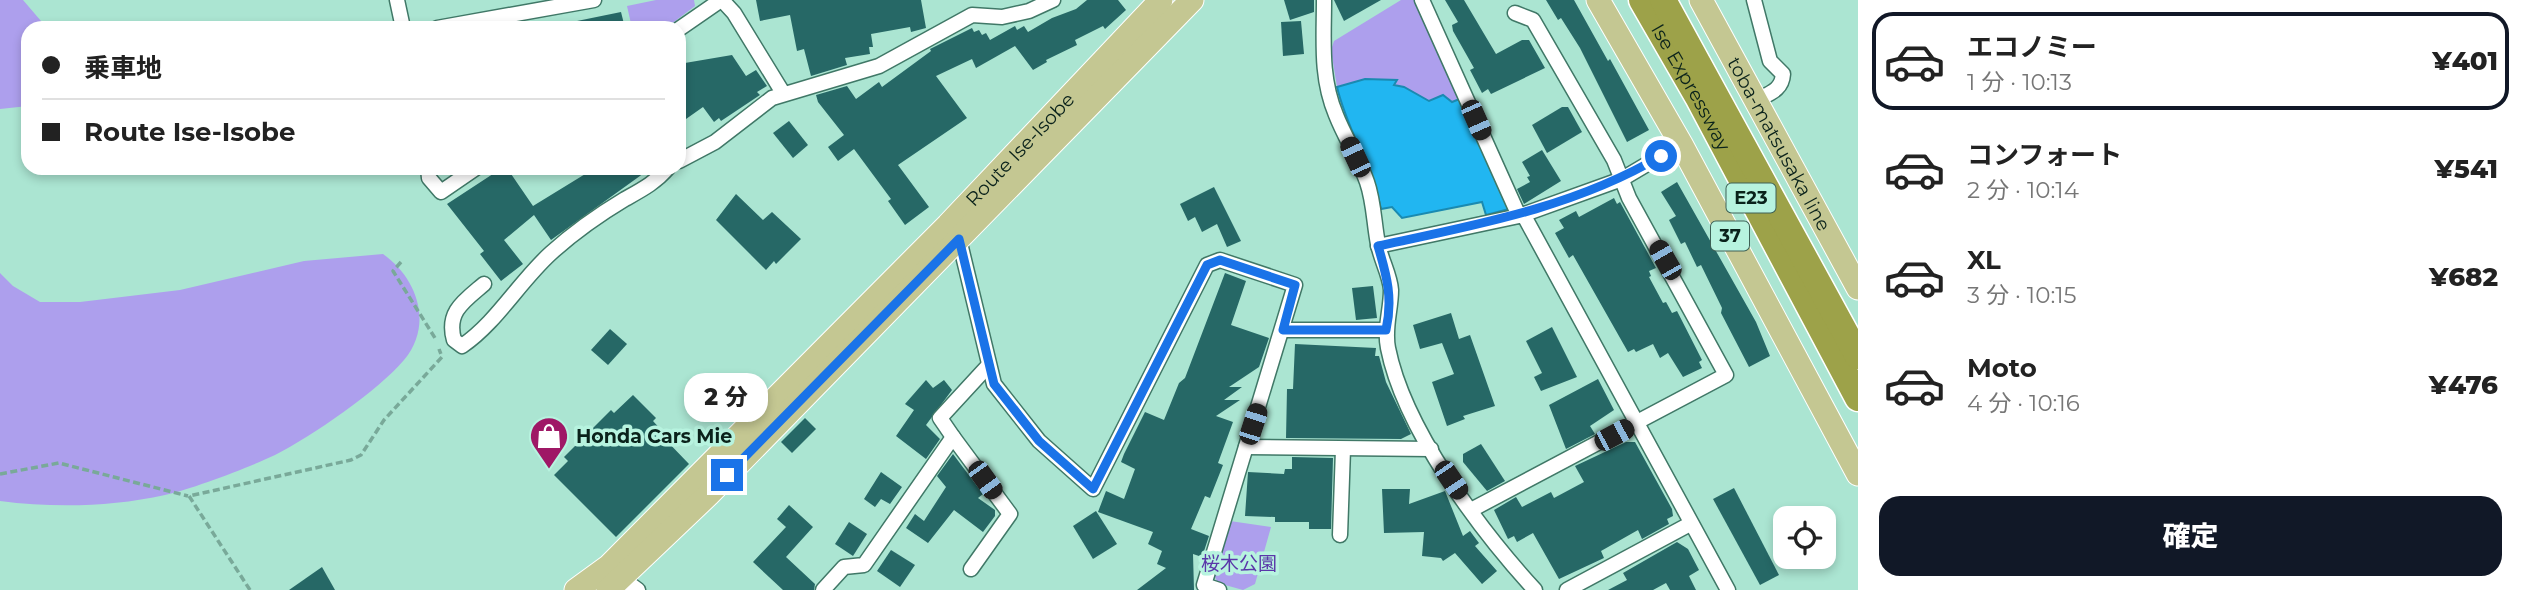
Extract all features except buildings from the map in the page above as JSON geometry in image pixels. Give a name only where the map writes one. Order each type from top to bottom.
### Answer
[{"type":"highway","name":"Ise Expressway","points":[[1642,0],[1698,97],[1858,398]]},
{"type":"highway","name":"Ise Expressway","points":[[1663,0],[1858,356]]},
{"type":"main road","name":"Route Ise-Isobe","points":[[576,590],[609,566],[938,234],[1161,0]]},
{"type":"main road","name":"Route Ise-Isobe","points":[[623,586],[1192,0]]},
{"type":"main road","name":"37","points":[[1598,0],[1681,144],[1858,474]]},
{"type":"main road","name":"toba-matsusaka line","points":[[1701,0],[1858,288]]},
{"type":"street","points":[[397,0],[402,21]]},
{"type":"street","points":[[477,21],[594,0]]},
{"type":"street","points":[[686,24],[721,0],[734,13],[783,93]]},
{"type":"street","points":[[686,157],[715,142],[772,97],[878,66],[972,15],[1002,16],[1028,11],[1054,0]]},
{"type":"street","points":[[1324,0],[1321,50],[1327,85],[1335,113],[1367,182],[1378,246],[1391,287],[1386,330],[1395,375],[1431,449],[1496,548],[1535,590]]},
{"type":"street","points":[[1422,0],[1521,215],[1728,590]]},
{"type":"street","points":[[1754,0],[1770,61],[1783,74],[1782,83],[1777,89],[1757,100]]},
{"type":"street","points":[[1471,510],[1726,374],[1629,198],[1622,178],[1533,20],[1515,13]]},
{"type":"street","points":[[1378,246],[1521,215],[1622,178],[1681,144]]},
{"type":"street","points":[[429,175],[441,192],[466,175]]},
{"type":"street","points":[[484,284],[455,310],[450,327],[454,340],[462,345],[483,331],[513,291],[552,252],[625,199],[643,191],[660,175]]},
{"type":"street","points":[[959,239],[994,384],[1026,426],[1093,489],[1207,265],[1220,260],[1295,285],[1203,585],[1219,590]]},
{"type":"street","points":[[1283,330],[1386,330]]},
{"type":"street","points":[[971,569],[1010,514],[940,418],[988,367]]},
{"type":"street","points":[[823,590],[844,567],[864,565],[953,437]]},
{"type":"street","points":[[1245,447],[1431,449]]},
{"type":"street","points":[[1340,535],[1343,449]]},
{"type":"street","points":[[1567,590],[1690,524]]},
{"type":"path","points":[[0,474],[59,463],[190,496],[351,460],[361,455],[384,420],[442,357],[434,334],[393,271],[401,262]]},
{"type":"path","points":[[190,496],[250,590]]},
{"type":"green space","points":[[0,0],[23,0],[41,21],[21,21],[21,107],[0,109]]},
{"type":"green space","points":[[656,0],[694,0],[695,6],[675,21],[630,21],[627,6]]},
{"type":"green space","points":[[1401,0],[1417,0],[1462,98],[1452,102],[1443,96],[1429,101],[1404,87],[1393,85],[1396,81],[1365,79],[1337,87],[1331,50],[1334,41]]},
{"type":"green space","points":[[383,254],[405,276],[418,302],[420,317],[413,346],[404,360],[378,385],[307,437],[251,465],[165,495],[82,505],[0,501],[0,273],[13,286],[40,302],[80,302],[180,290],[304,261]]},
{"type":"green space","name":"桜木公園","points":[[1230,521],[1271,527],[1255,584],[1243,590],[1218,583],[1213,573]]},
{"type":"water","points":[[1365,79],[1397,80],[1394,85],[1404,87],[1429,101],[1443,95],[1452,102],[1462,98],[1509,209],[1486,215],[1482,202],[1402,218],[1392,207],[1381,209],[1337,87]]},
{"type":"place","name":"Honda Cars Mie","points":[[549,470]]},
{"type":"route","points":[[727,475],[959,239],[994,384],[1039,441],[1093,489],[1207,265],[1220,260],[1295,285],[1283,330],[1386,330],[1391,287],[1378,246],[1520,216],[1622,178],[1661,156]]}]
